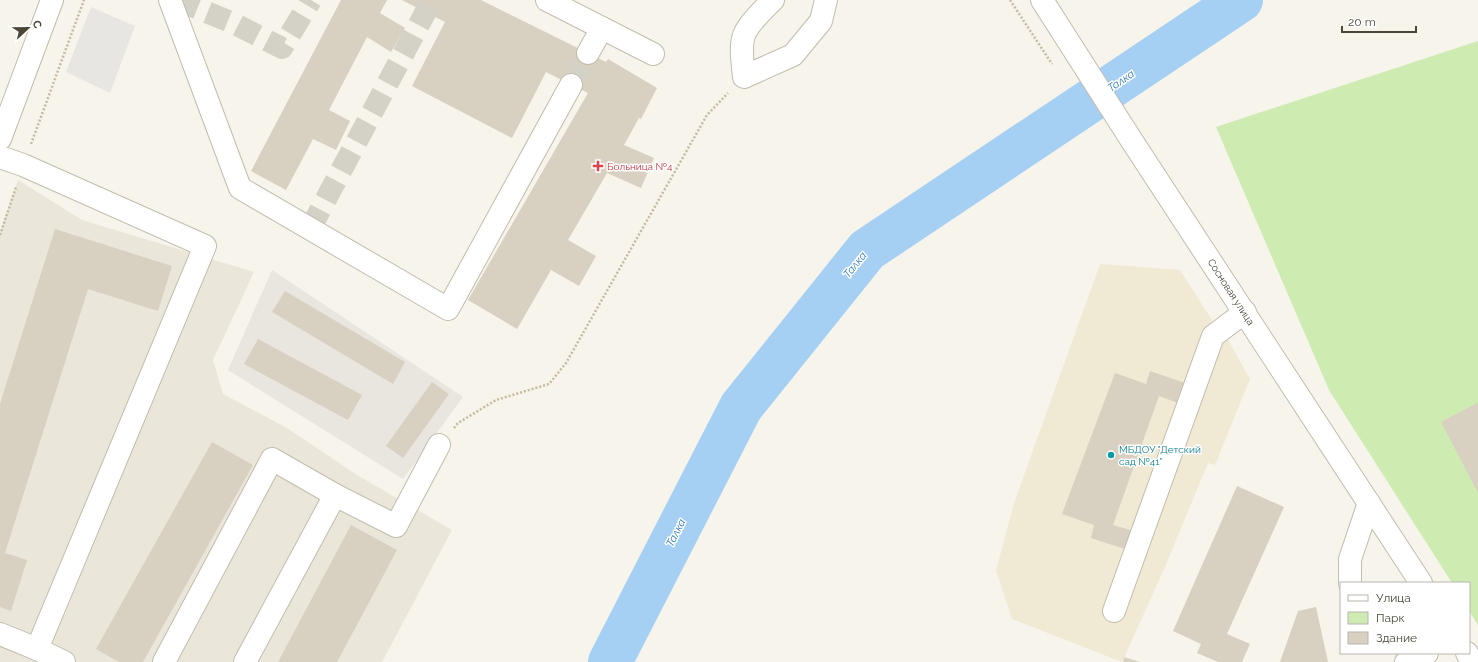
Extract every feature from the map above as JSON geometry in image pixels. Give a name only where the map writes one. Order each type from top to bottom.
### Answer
[{"type":"street","points":[[0,139],[52,0]]},
{"type":"street","points":[[170,0],[240,188],[448,309],[571,85]]},
{"type":"street","points":[[547,0],[653,54]]},
{"type":"street","points":[[773,0],[744,33],[742,52],[744,77],[793,55],[821,20],[826,0]]},
{"type":"street","name":"Сосновая улица","points":[[1042,0],[1132,141],[1420,582]]},
{"type":"street","points":[[588,53],[602,28]]},
{"type":"street","points":[[0,157],[23,165],[205,246],[36,649]]},
{"type":"street","points":[[1114,611],[1213,336],[1244,312]]},
{"type":"street","points":[[164,662],[272,459],[335,495],[396,526],[439,445]]},
{"type":"street","points":[[245,662],[335,495]]},
{"type":"street","points":[[1350,582],[1350,559],[1369,504]]},
{"type":"street","points":[[0,634],[64,662]]},
{"type":"path","points":[[0,235],[23,165],[84,0]]},
{"type":"path","points":[[1010,0],[1044,51]]},
{"type":"path","points":[[439,445],[458,423],[496,400],[549,384],[566,363],[707,115],[744,77]]},
{"type":"shaded area","points":[[91,7],[135,26],[110,93],[66,72]]},
{"type":"shaded area","points":[[18,180],[82,220],[254,272],[213,360],[223,394],[287,428],[357,475],[452,530],[382,662],[0,662],[0,232]]},
{"type":"shaded area","points":[[1100,264],[1180,270],[1212,320],[1209,330],[1217,342],[1228,340],[1250,379],[1215,465],[1208,463],[1165,567],[1122,662],[1012,619],[996,571],[1014,503]]},
{"type":"shaded area","points":[[272,270],[463,397],[403,479],[228,370]]},
{"type":"green space","points":[[1478,41],[1478,625],[1470,613],[1470,582],[1451,582],[1329,390],[1216,127]]},
{"type":"building","points":[[341,0],[387,0],[380,13],[405,28],[391,52],[367,37],[329,110],[350,121],[336,150],[313,139],[286,190],[251,171]]},
{"type":"building","name":"Больница №4","points":[[402,0],[481,0],[606,62],[608,59],[657,88],[641,119],[639,118],[624,145],[654,158],[641,188],[607,173],[568,240],[596,256],[579,286],[551,270],[517,329],[468,300],[588,93],[546,72],[512,138],[412,86],[445,22]]},
{"type":"building","points":[[55,229],[172,266],[158,311],[88,289],[5,553],[27,560],[11,611],[0,607],[0,404]]},
{"type":"building","points":[[285,291],[405,362],[393,384],[272,312]]},
{"type":"building","points":[[258,339],[362,395],[348,420],[244,364]]},
{"type":"building","name":"МБДОУ \"Детский сад №41\"","points":[[1150,371],[1188,384],[1181,404],[1159,396],[1113,525],[1134,531],[1128,550],[1091,538],[1094,525],[1062,514],[1115,373],[1146,384]]},
{"type":"building","points":[[432,382],[449,394],[403,458],[386,446]]},
{"type":"building","points":[[1477,403],[1478,405],[1478,493],[1441,422]]},
{"type":"building","points":[[212,442],[253,465],[143,662],[119,662],[96,649]]},
{"type":"building","points":[[1237,486],[1284,507],[1227,634],[1250,644],[1242,662],[1218,662],[1197,653],[1201,644],[1173,631]]},
{"type":"building","points":[[351,525],[397,550],[337,662],[278,662]]},
{"type":"building","points":[[1316,607],[1328,662],[1280,662],[1298,611]]},
{"type":"building","points":[[1124,657],[1140,662],[1123,662]]},
{"type":"waterway","name":"Талка","points":[[610,662],[741,407],[867,250],[1241,0]]},
{"type":"tunnel","points":[[177,0],[233,23],[282,48],[311,0]]},
{"type":"tunnel","points":[[310,229],[432,0]]},
{"type":"tunnel","points":[[571,85],[588,53]]},
{"type":"place","name":"Больница №4","points":[[598,166]]},
{"type":"place","name":"МБДОУ \"Детский сад №41\"","points":[[1111,455]]}]
